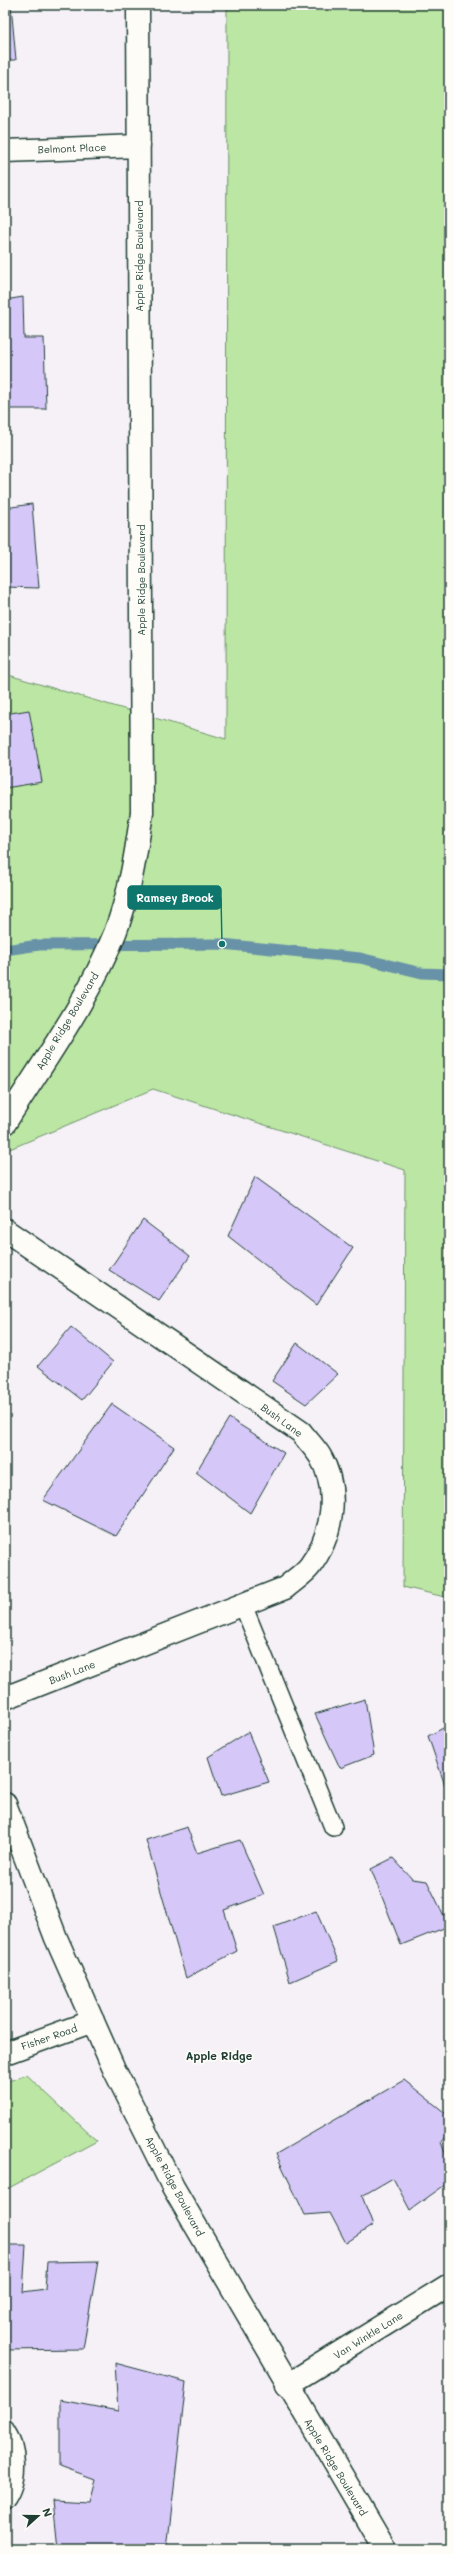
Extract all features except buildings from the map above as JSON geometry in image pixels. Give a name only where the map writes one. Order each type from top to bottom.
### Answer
[{"type":"street","name":"Apple Ridge Boulevard","points":[[5,1123],[87,990],[115,933],[133,874],[142,812],[138,5]]},
{"type":"street","name":"Belmont Place","points":[[5,151],[139,146]]},
{"type":"street","name":"Bush Lane","points":[[5,1230],[301,1432],[320,1457],[330,1484],[332,1513],[326,1540],[310,1567],[285,1588],[5,1698]]},
{"type":"street","name":"Apple Ridge Boulevard","points":[[5,1804],[56,1938],[114,2069],[173,2187],[287,2385],[385,2549]]},
{"type":"street","name":"Fisher Road","points":[[5,2053],[93,2021]]},
{"type":"street","name":"Van Winkle Lane","points":[[287,2385],[449,2285]]},
{"type":"lane","points":[[243,1605],[333,1827]]},
{"type":"lane","points":[[5,2428],[15,2453],[15,2475],[5,2501]]},
{"type":"green space","points":[[227,5],[449,5],[449,1598],[403,1587],[405,1170],[153,1089],[5,1151],[5,674],[226,739]]},
{"type":"green space","points":[[27,2075],[97,2141],[5,2190],[5,2082]]},
{"type":"waterway","points":[[5,950],[39,945],[222,944],[360,958],[422,973],[449,974]]},
{"type":"place","name":"Ramsey Brook","points":[[222,944]]},
{"type":"district","name":"Apple Ridge","points":[[219,2055]]}]
